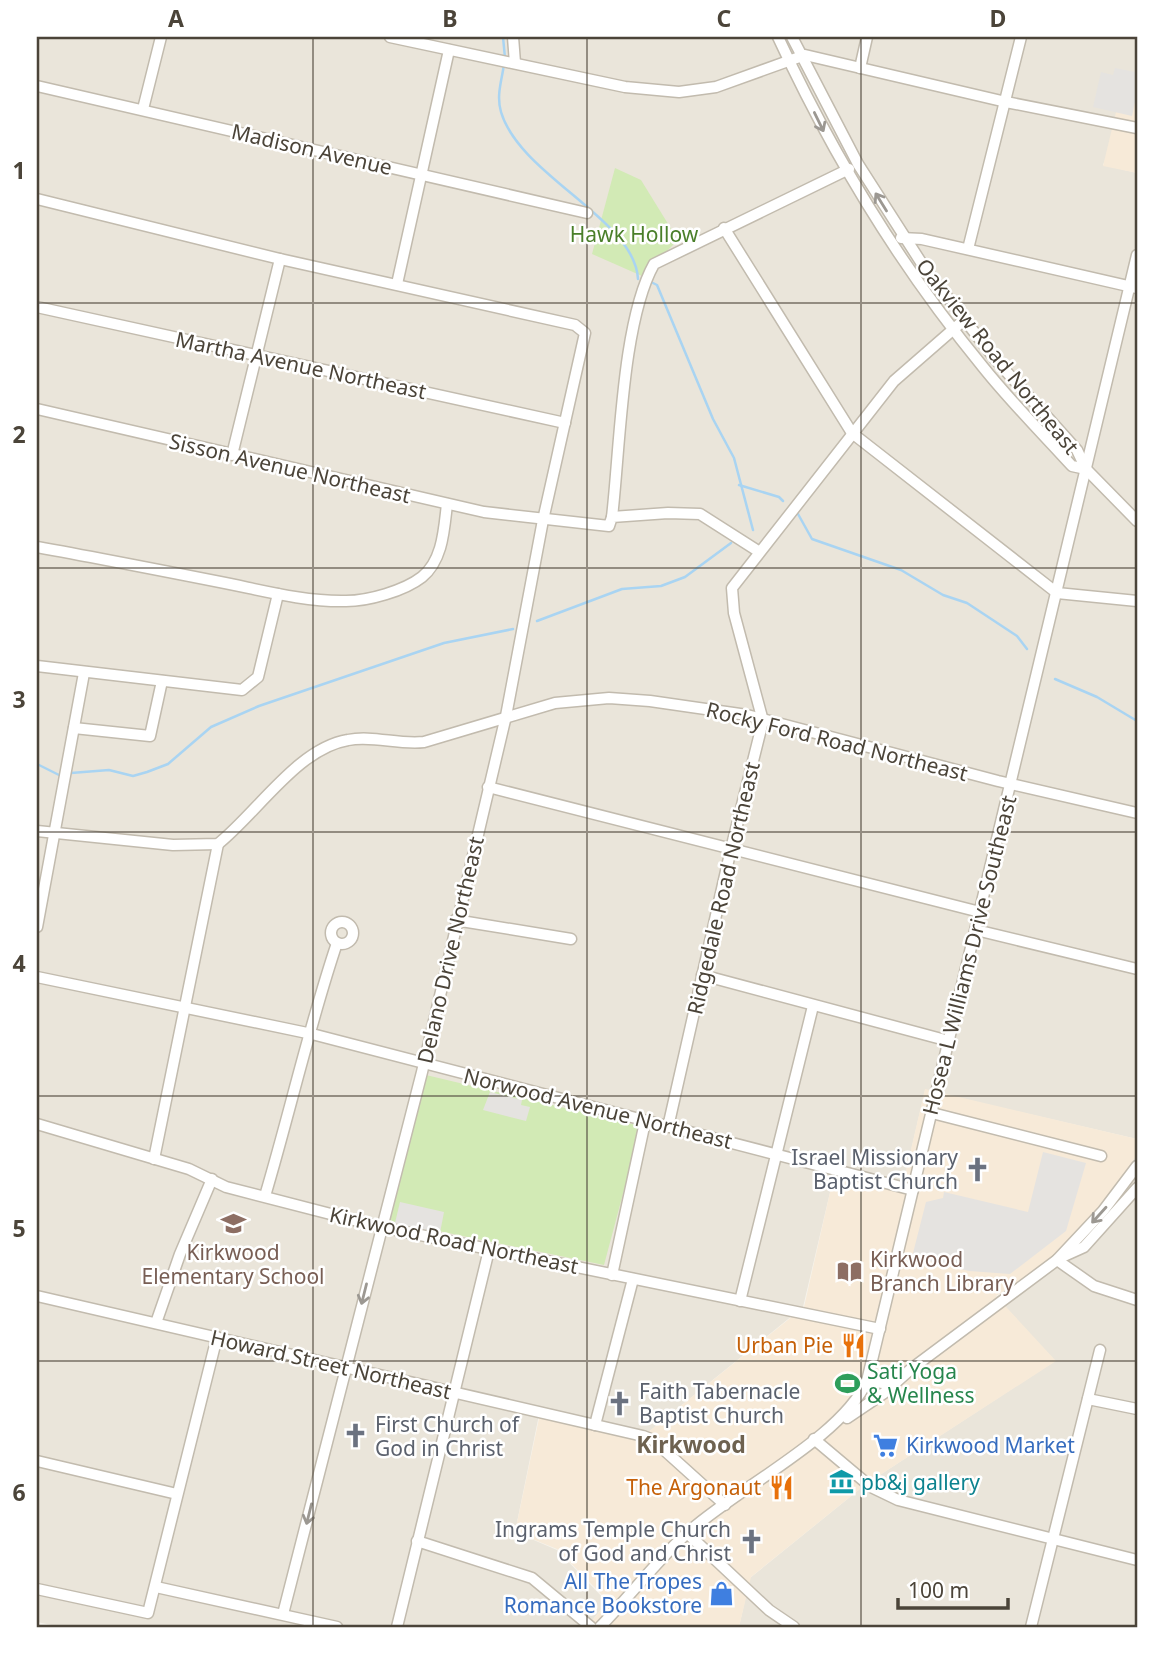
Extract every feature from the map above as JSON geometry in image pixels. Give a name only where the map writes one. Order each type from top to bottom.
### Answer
[{"type":"street","points":[[143,109],[161,37]]},
{"type":"street","points":[[390,37],[640,89],[697,91],[766,72],[801,55],[1006,102],[1137,128]]},
{"type":"street","points":[[508,62],[513,37]]},
{"type":"street","name":"Oakview Road Northeast","points":[[778,37],[845,170],[891,244],[984,369],[1072,466],[1086,469]]},
{"type":"street","name":"Oakview Road Northeast","points":[[792,37],[858,164],[903,237],[964,320],[1077,450],[1086,469]]},
{"type":"street","points":[[860,68],[867,37]]},
{"type":"street","points":[[968,250],[1021,37]]},
{"type":"street","points":[[37,199],[280,259],[397,284],[419,174],[449,50]]},
{"type":"street","name":"Madison Avenue","points":[[37,86],[587,213]]},
{"type":"street","points":[[758,551],[700,514],[612,517],[630,354],[640,297],[648,275],[663,257],[858,164]]},
{"type":"street","points":[[724,228],[852,433],[1057,593],[1137,601]]},
{"type":"street","points":[[891,244],[903,237],[922,239],[1134,287]]},
{"type":"street","name":"Hosea L Williams Drive Southeast","points":[[600,1627],[687,1533],[837,1422],[859,1399],[867,1381],[1086,469],[1134,287],[1137,255]]},
{"type":"street","points":[[232,455],[280,259]]},
{"type":"street","name":"Delano Drive Northeast","points":[[284,1614],[424,1063],[455,920],[506,716],[543,520],[585,333],[575,325],[397,284]]},
{"type":"street","name":"Martha Avenue Northeast","points":[[37,307],[565,423]]},
{"type":"street","name":"Ridgedale Road Northeast","points":[[668,1127],[763,721],[730,597],[732,588],[758,551],[894,381],[964,320]]},
{"type":"street","name":"Sisson Avenue Northeast","points":[[37,409],[447,504],[543,520],[609,526],[612,517]]},
{"type":"street","points":[[1086,469],[1137,521]]},
{"type":"street","points":[[37,547],[278,594],[321,601],[350,601],[394,590],[421,578],[434,564],[442,541],[447,504]]},
{"type":"street","points":[[37,666],[242,690],[250,687],[258,677],[278,594]]},
{"type":"street","points":[[37,927],[84,673]]},
{"type":"street","points":[[74,728],[150,736],[162,681]]},
{"type":"street","name":"Rocky Ford Road Northeast","points":[[218,844],[293,771],[329,745],[362,738],[402,744],[424,742],[555,703],[609,698],[730,711],[1011,784],[1137,813]]},
{"type":"street","points":[[488,787],[980,912]]},
{"type":"street","points":[[37,831],[186,845],[218,844],[187,1007],[154,1158]]},
{"type":"street","points":[[455,920],[571,939]]},
{"type":"street","points":[[975,930],[1137,969]]},
{"type":"street","points":[[265,1196],[312,1034],[316,1005],[337,943]]},
{"type":"street","points":[[702,975],[949,1041]]},
{"type":"street","name":"Norwood Avenue Northeast","points":[[37,977],[312,1034],[913,1189]]},
{"type":"street","points":[[740,1301],[813,1006]]},
{"type":"street","points":[[932,1113],[1101,1156]]},
{"type":"street","points":[[612,1275],[645,1122]]},
{"type":"street","name":"Kirkwood Road Northeast","points":[[37,1124],[154,1158],[226,1187],[381,1227],[880,1329]]},
{"type":"street","points":[[837,1422],[869,1405],[911,1369],[1057,1260],[1103,1211],[1137,1166]]},
{"type":"street","points":[[156,1324],[180,1254],[212,1180]]},
{"type":"street","points":[[1057,1260],[1084,1247],[1137,1188]]},
{"type":"street","points":[[397,1627],[489,1250]]},
{"type":"street","points":[[1057,1260],[1094,1286],[1137,1300]]},
{"type":"street","points":[[595,1425],[633,1279]]},
{"type":"street","name":"Howard Street Northeast","points":[[37,1296],[346,1366],[653,1440],[725,1505]]},
{"type":"street","points":[[37,1589],[148,1613],[217,1337]]},
{"type":"street","points":[[1031,1627],[1100,1350]]},
{"type":"street","points":[[867,1381],[883,1383],[911,1369]]},
{"type":"street","points":[[1088,1399],[1137,1409]]},
{"type":"street","points":[[814,1439],[881,1493],[1137,1560]]},
{"type":"street","points":[[37,1461],[177,1493]]},
{"type":"street","points":[[687,1533],[769,1610],[794,1627]]},
{"type":"street","points":[[417,1541],[532,1578],[591,1627]]},
{"type":"street","points":[[156,1587],[337,1627]]},
{"type":"shaded area","points":[[37,37],[1137,37],[1137,81],[1103,165],[1137,173],[1137,1139],[925,1090],[903,1185],[836,1167],[803,1307],[646,1434],[540,1410],[515,1532],[557,1550],[607,1602],[587,1627],[61,1627],[37,1622]]},
{"type":"shaded area","points":[[1115,68],[1135,72],[1137,93],[1132,116],[1093,107],[1101,72],[1113,75]]},
{"type":"shaded area","points":[[1124,79],[1137,81],[1137,173],[1103,166]]},
{"type":"shaded area","points":[[925,1089],[1137,1139],[1137,1155],[1069,1252],[996,1296],[1056,1361],[866,1484],[751,1577],[739,1627],[587,1627],[608,1601],[557,1549],[515,1532],[541,1409],[647,1433],[804,1307],[836,1166],[903,1184]]},
{"type":"shaded area","points":[[490,1092],[522,1100],[521,1105],[530,1107],[526,1121],[483,1110]]},
{"type":"shaded area","points":[[1043,1152],[1086,1163],[1066,1231],[1010,1274],[969,1271],[912,1257],[926,1202],[943,1198],[944,1192],[1028,1212]]},
{"type":"shaded area","points":[[1137,1154],[1137,1627],[739,1627],[750,1578],[866,1484],[1055,1361],[996,1297],[1068,1253]]},
{"type":"shaded area","points":[[400,1202],[444,1212],[440,1233],[395,1223]]},
{"type":"green space","name":"Hawk Hollow","points":[[615,168],[641,180],[678,240],[642,276],[592,254]]},
{"type":"green space","points":[[426,1075],[641,1126],[604,1265],[390,1221]]},
{"type":"waterway","points":[[503,37],[505,58]]},
{"type":"waterway","points":[[504,64],[499,94],[500,106],[512,135],[530,157],[618,237],[632,257],[638,279]]},
{"type":"waterway","points":[[651,282],[657,285],[713,419],[734,458],[753,530]]},
{"type":"waterway","points":[[739,485],[779,497],[783,501]]},
{"type":"waterway","points":[[798,514],[812,539],[901,570],[943,595],[967,603],[1017,636],[1027,649]]},
{"type":"waterway","points":[[537,621],[622,589],[661,586],[685,577],[731,543]]},
{"type":"waterway","points":[[71,773],[109,770],[133,776],[147,772],[168,764],[211,727],[259,706],[444,643],[513,629]]},
{"type":"waterway","points":[[1055,679],[1097,697],[1137,721]]},
{"type":"waterway","points":[[37,764],[59,775]]},
{"type":"place","name":"Israel Missionary Baptist Church","points":[[978,1169]]},
{"type":"place","name":"Kirkwood Elementary School","points":[[233,1223]]},
{"type":"place","name":"Kirkwood Branch Library","points":[[850,1271]]},
{"type":"place","name":"Urban Pie","points":[[853,1345]]},
{"type":"place","name":"Sati Yoga & Wellness","points":[[847,1383]]},
{"type":"place","name":"Faith Tabernacle Baptist Church","points":[[619,1403]]},
{"type":"place","name":"First Church of God in Christ","points":[[355,1436]]},
{"type":"place","name":"Kirkwood Market","points":[[886,1445]]},
{"type":"place","name":"pb&j gallery","points":[[841,1482]]},
{"type":"place","name":"The Argonaut","points":[[781,1487]]},
{"type":"place","name":"Ingrams Temple Church of God and Christ","points":[[751,1541]]},
{"type":"place","name":"All The Tropes Romance Bookstore","points":[[722,1593]]},
{"type":"district","name":"Kirkwood","points":[[691,1444]]}]
